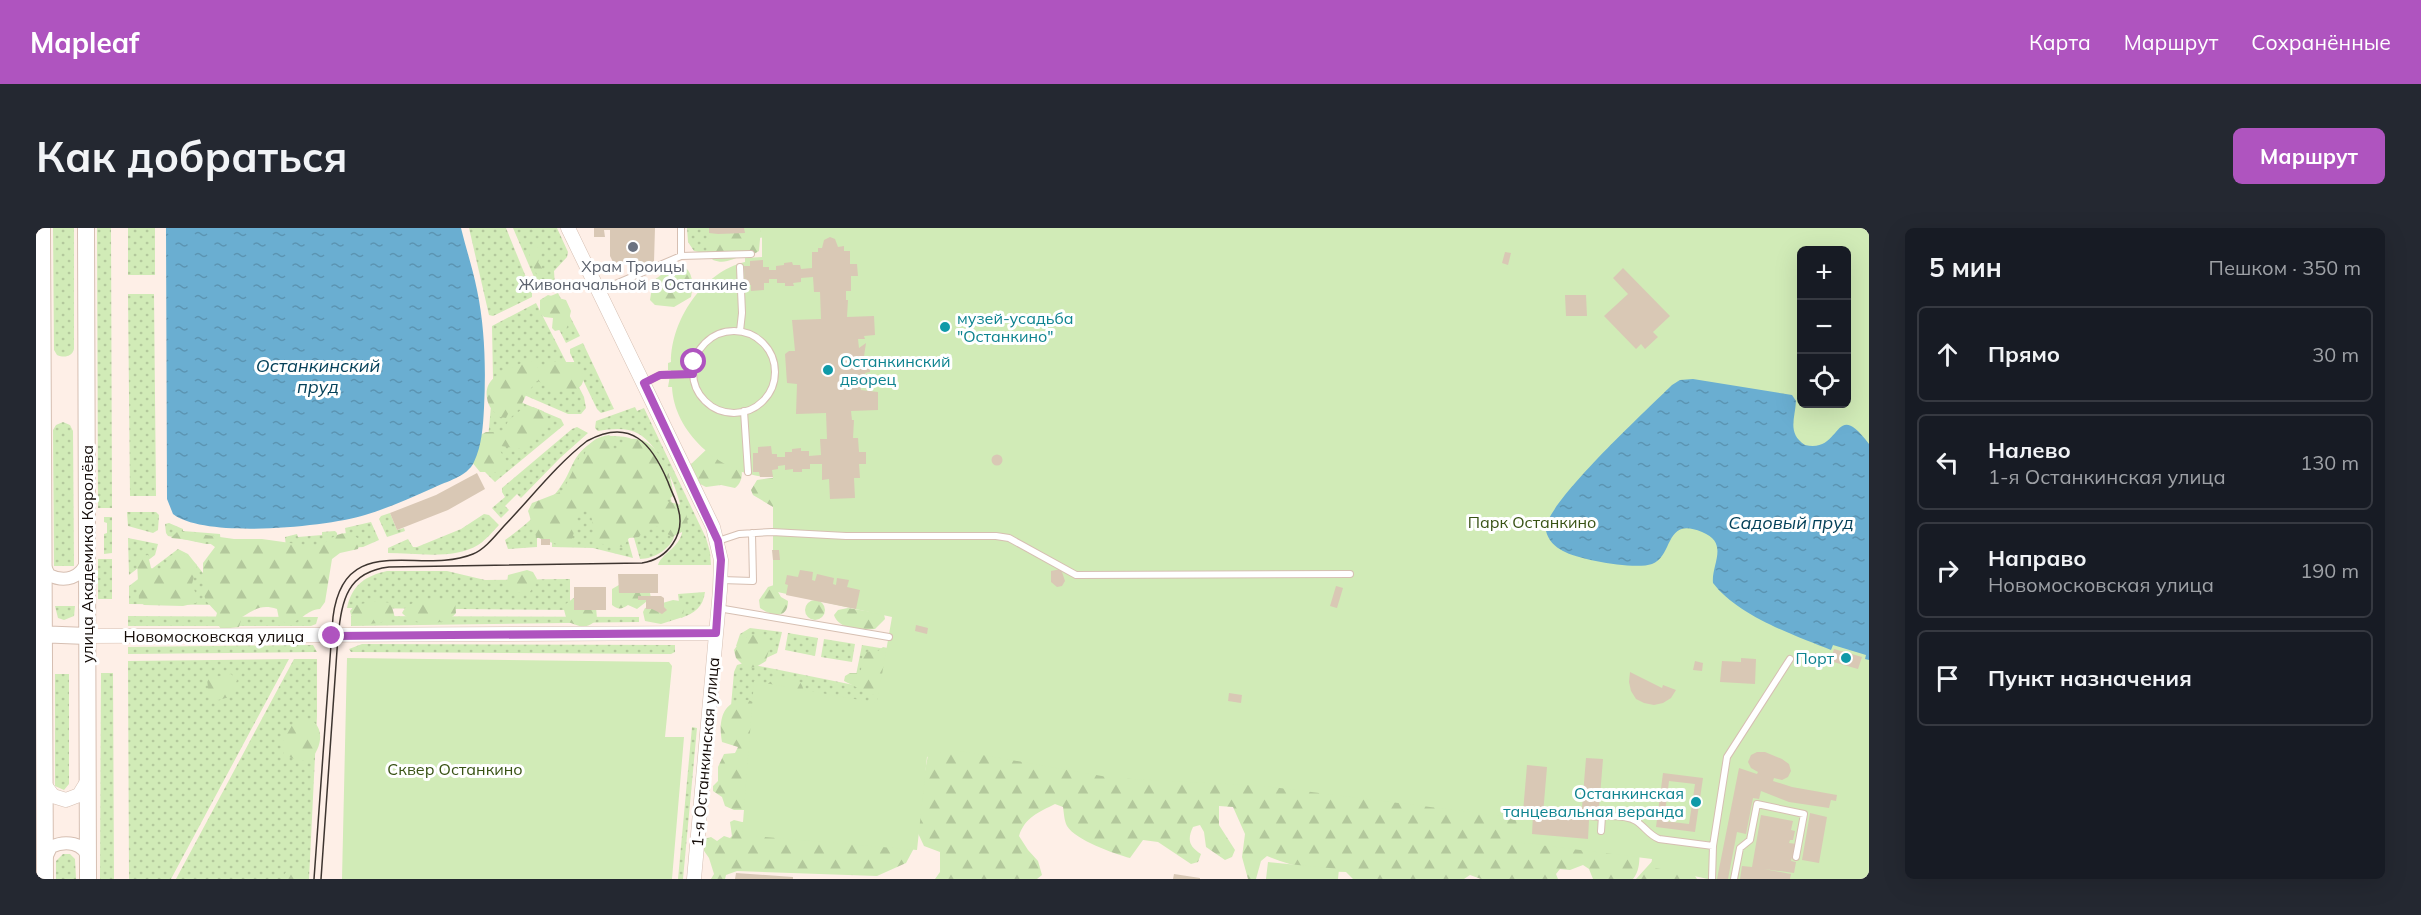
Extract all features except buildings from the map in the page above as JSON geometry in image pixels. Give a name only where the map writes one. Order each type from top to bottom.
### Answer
[{"type":"main road","points":[[42,228],[39,502],[42,562],[39,634],[45,879]]},
{"type":"main road","name":"улица Академика Королёва","points":[[86,228],[88,879]]},
{"type":"main road","name":"Новомосковская улица","points":[[39,634],[87,636]]},
{"type":"street","name":"1-я Останкинская улица","points":[[568,228],[718,541],[721,560],[720,580],[694,879]]},
{"type":"street","points":[[42,562],[49,575],[64,579],[78,574],[84,569],[87,561]]},
{"type":"street","name":"Новомосковская улица","points":[[87,636],[716,633]]},
{"type":"street","points":[[42,790],[66,801],[79,795],[87,782]]},
{"type":"street","points":[[45,862],[51,847],[65,843],[81,848],[87,854],[88,862]]},
{"type":"lane","points":[[681,228],[681,256]]},
{"type":"lane","points":[[599,291],[681,256],[751,254]]},
{"type":"lane","points":[[740,267],[742,313],[740,331]]},
{"type":"lane","points":[[740,331],[755,337],[765,345],[772,356],[775,368],[772,387],[765,398],[755,407],[744,411],[724,412],[708,403],[696,387],[693,374],[696,356],[707,340],[724,332],[740,331]]},
{"type":"lane","points":[[644,383],[660,375],[693,374]]},
{"type":"lane","points":[[744,411],[748,472]]},
{"type":"lane","points":[[718,541],[739,534],[752,533],[1005,536],[1076,574],[1350,574]]},
{"type":"lane","points":[[720,580],[753,581],[752,533]]},
{"type":"lane","points":[[718,608],[889,638]]},
{"type":"lane","points":[[1712,879],[1713,846],[1727,756],[1790,659]]},
{"type":"lane","points":[[1734,879],[1740,848],[1750,840],[1757,804],[1804,814],[1796,857]]},
{"type":"lane","points":[[1600,831],[1602,816],[1627,818],[1635,820],[1652,836],[1659,839],[1713,846]]},
{"type":"green space","points":[[53,228],[74,228],[74,349],[70,355],[65,357],[57,355],[54,350]]},
{"type":"green space","points":[[97,228],[111,228],[112,508],[98,508]]},
{"type":"green space","points":[[128,228],[155,228],[155,275],[128,275]]},
{"type":"green space","points":[[469,228],[506,228],[532,297],[493,316],[489,315]]},
{"type":"green space","points":[[513,228],[557,228],[568,252],[567,257],[554,271],[555,287],[540,291]]},
{"type":"green space","points":[[687,228],[768,228],[765,237],[759,238],[749,251],[699,252],[694,251],[688,242]]},
{"type":"green space","points":[[761,228],[759,251],[725,261],[713,260],[707,253],[706,241],[719,230]]},
{"type":"green space","name":"Парк Останкино","points":[[762,228],[1869,228],[1869,879],[1708,879],[1651,867],[1652,859],[1515,842],[1517,818],[1264,786],[1113,778],[949,749],[927,757],[917,850],[742,835],[754,681],[877,703],[892,617],[773,591],[773,477],[755,475],[721,462],[692,437],[675,405],[672,387],[668,387],[671,370],[668,370],[668,363],[671,362],[672,346],[683,315],[703,287],[730,267],[745,262],[745,258],[762,257]]},
{"type":"green space","points":[[1869,228],[1850,246],[1797,246],[1797,268],[1639,839],[1639,865],[1633,879],[1593,879],[1589,869],[1583,865],[1570,870],[1560,869],[1556,874],[1558,879],[1481,879],[1470,875],[1464,879],[1353,879],[1346,872],[1306,868],[1267,856],[1261,861],[1256,879],[1248,879],[1242,857],[1245,834],[1233,807],[1219,806],[1219,825],[1235,850],[1232,857],[1225,860],[1206,847],[1204,832],[1200,825],[1193,827],[1190,839],[1194,848],[1201,854],[1198,862],[1191,864],[1158,842],[1143,840],[1130,858],[1096,846],[1071,831],[1066,824],[1063,807],[1055,804],[1029,820],[1019,836],[1038,861],[1042,875],[1037,879],[935,879],[940,872],[940,852],[924,846],[916,829],[913,850],[906,863],[877,876],[737,871],[726,875],[725,879],[711,879],[714,874],[709,858],[702,848],[704,839],[711,837],[717,841],[724,836],[730,838],[732,836],[730,822],[734,820],[742,822],[920,798],[928,755],[1318,351]]},
{"type":"green space","points":[[536,246],[540,249],[538,262],[543,270],[542,276],[537,275],[530,259],[530,248]]},
{"type":"green space","points":[[677,263],[686,268],[691,276],[691,297],[674,307],[655,305],[650,300],[653,281]]},
{"type":"green space","points":[[558,293],[580,336],[566,343],[546,304],[548,297]]},
{"type":"green space","points":[[128,294],[154,294],[156,496],[130,496]]},
{"type":"green space","points":[[548,295],[566,300],[571,311],[567,328],[555,331],[552,328],[553,318],[544,317],[540,313],[540,300]]},
{"type":"green space","points":[[536,303],[584,397],[586,408],[581,414],[568,414],[499,384],[493,379],[492,326]]},
{"type":"green space","points":[[583,343],[614,409],[601,413],[597,409],[570,353],[570,349]]},
{"type":"green space","points":[[528,360],[534,362],[538,368],[550,362],[576,362],[583,378],[582,384],[579,388],[567,391],[551,388],[537,381],[527,393],[520,408],[511,408],[506,418],[500,417],[488,401],[489,383],[500,373]]},
{"type":"green space","points":[[497,392],[561,419],[564,425],[495,482],[485,472],[492,395]]},
{"type":"green space","points":[[533,407],[543,411],[546,423],[524,449],[501,446],[499,449],[507,462],[498,472],[480,472],[471,461],[482,434],[503,432],[508,421],[523,408]]},
{"type":"green space","points":[[635,407],[637,411],[644,408],[706,538],[711,565],[658,565],[677,543],[682,533],[681,508],[671,479],[656,451],[639,434],[624,429],[598,431],[595,428],[596,421]]},
{"type":"green space","points":[[63,422],[70,425],[73,431],[74,566],[54,566],[53,430],[56,425]]},
{"type":"green space","points":[[577,427],[588,433],[521,498],[517,494],[505,506],[509,510],[501,518],[492,508],[505,497],[502,488]]},
{"type":"green space","points":[[609,435],[613,438],[612,453],[631,439],[640,439],[656,450],[667,468],[673,488],[673,496],[666,501],[685,506],[688,525],[684,531],[672,537],[663,528],[652,527],[646,529],[639,537],[629,538],[623,547],[596,543],[591,514],[585,509],[580,509],[568,547],[537,537],[528,511],[532,503],[563,491],[579,458],[584,456],[590,444],[600,437]]},
{"type":"green space","points":[[609,436],[629,438],[641,445],[658,467],[670,495],[675,533],[667,548],[651,557],[640,559],[611,457]]},
{"type":"green space","points":[[594,441],[606,459],[633,558],[593,548],[552,547],[552,538],[537,538],[537,547],[508,549],[505,540],[547,503],[564,482],[576,458]]},
{"type":"green space","points":[[709,447],[739,454],[742,477],[735,488],[721,485],[706,487],[694,481],[689,466]]},
{"type":"green space","points":[[779,477],[773,507],[753,495],[751,490],[757,480]]},
{"type":"green space","points":[[127,512],[156,512],[159,515],[158,530],[153,533],[128,526]]},
{"type":"green space","points":[[390,513],[397,530],[404,528],[405,531],[387,537],[379,519]]},
{"type":"green space","points":[[484,514],[489,515],[499,525],[481,543],[468,550],[434,555],[388,553],[388,548],[408,539],[413,547],[417,547],[461,529]]},
{"type":"green space","points":[[104,517],[112,517],[112,553],[104,554],[104,534],[107,533],[107,523],[104,522]]},
{"type":"green space","points":[[371,522],[379,540],[363,547],[348,548],[345,528]]},
{"type":"green space","points":[[169,523],[183,531],[220,534],[221,544],[206,544],[168,536],[165,524]]},
{"type":"green space","points":[[178,531],[319,547],[334,536],[344,533],[360,540],[358,549],[340,553],[332,559],[325,602],[320,609],[311,611],[287,624],[279,619],[277,609],[263,607],[242,617],[239,627],[221,629],[215,620],[217,613],[206,601],[203,592],[203,563],[215,547],[208,542],[171,538]]},
{"type":"green space","points":[[335,531],[339,547],[286,548],[285,537],[297,534],[298,537],[322,535],[322,532]]},
{"type":"green space","points":[[128,538],[158,544],[155,555],[129,575]]},
{"type":"green space","points":[[178,549],[188,554],[225,601],[223,605],[129,604],[129,586]]},
{"type":"green space","points":[[182,552],[197,565],[192,584],[197,597],[196,603],[183,606],[144,605],[139,601],[137,562],[141,556],[148,555],[151,568],[157,571],[163,569],[169,556]]},
{"type":"green space","points":[[98,559],[112,559],[112,599],[98,599]]},
{"type":"green space","points":[[527,570],[533,572],[537,579],[530,592],[514,593],[507,583],[508,575]]},
{"type":"green space","points":[[387,571],[447,571],[485,580],[570,579],[570,610],[347,608],[352,593],[361,583]]},
{"type":"green space","points":[[624,582],[650,593],[651,598],[637,609],[628,605],[620,608],[614,607],[612,589]]},
{"type":"green space","points":[[774,585],[781,597],[788,601],[785,611],[778,615],[760,608],[759,600],[768,587]]},
{"type":"green space","points":[[705,592],[698,609],[681,618],[678,594]]},
{"type":"green space","points":[[575,597],[596,607],[597,619],[590,625],[579,626],[567,621],[563,606]]},
{"type":"green space","points":[[446,599],[455,602],[456,613],[444,621],[421,622],[402,613],[415,602]]},
{"type":"green space","points":[[673,600],[680,601],[684,606],[683,617],[661,624],[645,621],[643,612],[645,608]]},
{"type":"green space","points":[[815,600],[822,603],[825,610],[822,617],[815,620],[808,617],[805,610],[808,603]]},
{"type":"green space","points":[[377,601],[391,603],[395,618],[364,624],[353,622],[350,611],[355,605]]},
{"type":"green space","points":[[55,606],[75,606],[74,616],[64,620],[58,618]]},
{"type":"green space","points":[[848,608],[884,614],[885,619],[875,629],[851,628],[841,624],[834,615],[838,610]]},
{"type":"green space","points":[[128,616],[318,617],[316,624],[311,626],[128,626]]},
{"type":"green space","points":[[351,616],[639,617],[639,622],[351,626]]},
{"type":"green space","points":[[750,628],[782,632],[777,653],[764,659],[736,646],[740,634]]},
{"type":"green space","points":[[788,633],[818,638],[815,656],[785,650]]},
{"type":"green space","points":[[752,635],[766,636],[770,645],[766,661],[756,667],[746,668],[736,658],[734,650],[741,640]]},
{"type":"green space","points":[[824,639],[855,644],[852,662],[821,657]]},
{"type":"green space","points":[[362,644],[675,645],[675,652],[671,654],[351,652],[349,649]]},
{"type":"green space","points":[[313,645],[317,652],[128,654],[128,647]]},
{"type":"green space","points":[[862,645],[886,649],[901,720],[728,740],[734,672],[737,665],[744,663],[854,685]]},
{"type":"green space","points":[[883,647],[892,649],[886,694],[869,694],[862,687],[856,687],[844,681],[845,676],[861,670],[863,652],[878,651]]},
{"type":"green space","name":"Сквер Останкино","points":[[347,658],[669,662],[672,666],[665,737],[684,737],[672,879],[342,879]]},
{"type":"green space","points":[[289,659],[171,879],[129,879],[128,661]]},
{"type":"green space","points":[[294,659],[317,659],[317,716],[309,879],[176,879]]},
{"type":"green space","points":[[101,673],[113,673],[114,879],[100,879]]},
{"type":"green space","points":[[55,674],[69,674],[69,784],[64,790],[55,786]]},
{"type":"green space","points":[[231,674],[237,680],[230,697],[218,700],[209,696],[207,679]]},
{"type":"green space","points":[[788,676],[799,681],[804,692],[745,810],[734,810],[725,806],[722,797],[713,791],[713,786],[718,781],[718,767],[724,754],[735,753],[738,747],[722,742],[721,729],[724,712],[733,703],[739,701],[754,703],[771,682]]},
{"type":"green space","points":[[310,719],[320,733],[319,745],[314,756],[310,761],[297,760],[284,755],[283,741],[294,722]]},
{"type":"green space","points":[[692,727],[697,728],[683,879],[678,879]]},
{"type":"green space","points":[[63,854],[70,854],[75,859],[76,879],[56,879],[56,861]]},
{"type":"green space","points":[[1656,857],[1684,859],[1697,879],[1636,879]]},
{"type":"green space","points":[[1268,862],[1339,869],[1338,879],[1266,879]]},
{"type":"green space","points":[[303,868],[308,872],[309,879],[281,879],[286,872]]},
{"type":"water","name":"Останкинский пруд","points":[[166,228],[461,228],[474,274],[482,319],[484,349],[483,429],[479,449],[471,467],[456,478],[391,506],[365,515],[323,523],[296,527],[238,528],[189,522],[173,514],[167,499]]},
{"type":"water","name":"Садовый пруд","points":[[1693,379],[1792,395],[1796,401],[1794,431],[1805,445],[1817,446],[1826,442],[1843,426],[1849,425],[1869,444],[1869,660],[1865,659],[1866,655],[1833,645],[1831,650],[1800,638],[1752,615],[1737,605],[1713,583],[1717,548],[1715,542],[1702,532],[1690,528],[1681,529],[1675,533],[1659,560],[1644,566],[1621,565],[1581,558],[1560,549],[1550,540],[1546,531],[1549,519],[1560,501],[1578,480],[1672,385],[1680,380]]},
{"type":"tram line","points":[[314,879],[333,617],[340,590],[352,573],[368,564],[387,561],[430,561],[473,554],[490,542],[554,471],[587,441],[602,434],[616,432],[628,433],[638,438],[647,446],[662,468],[676,501],[680,518],[673,544],[667,551],[651,561],[389,567],[364,575],[349,590],[342,611],[338,636],[321,879]]},
{"type":"place","name":"Храм Троицы Живоначальной в Останкине","points":[[633,247]]},
{"type":"place","name":"музей-усадьба \"Останкино\"","points":[[945,327]]},
{"type":"place","name":"Останкинский дворец","points":[[828,370]]},
{"type":"place","name":"Порт","points":[[1846,658]]},
{"type":"place","name":"Останкинская танцевальная веранда","points":[[1696,802]]},
{"type":"route","points":[[332,636],[716,633],[721,560],[718,541],[644,383],[660,375],[693,374],[694,362]]}]
